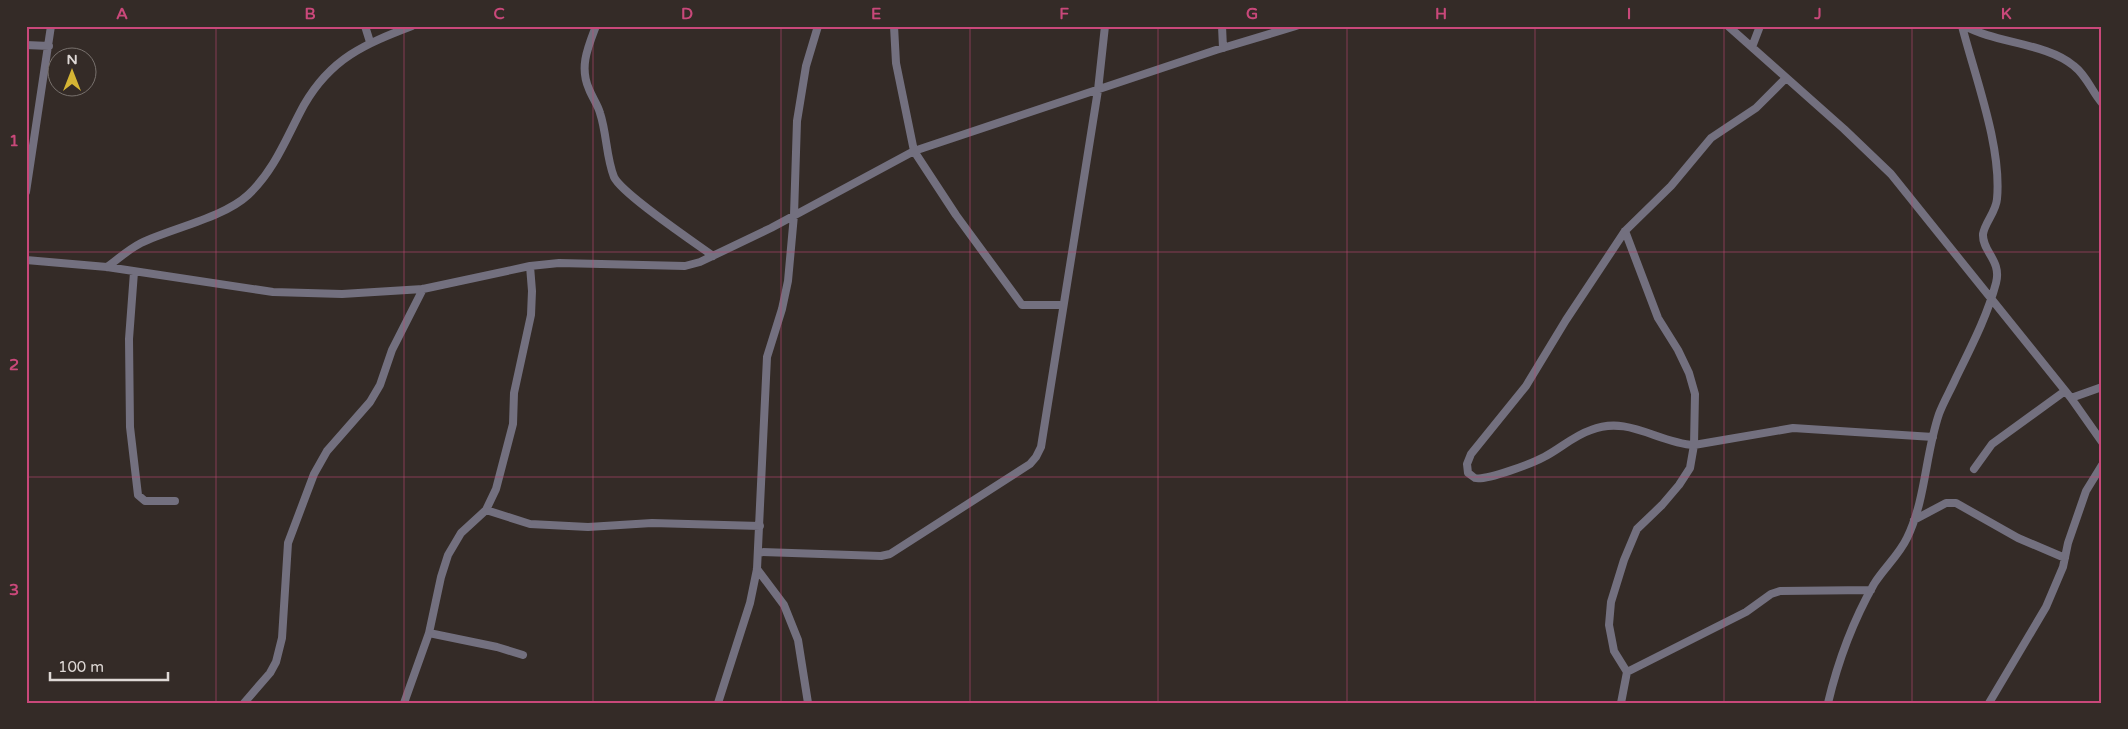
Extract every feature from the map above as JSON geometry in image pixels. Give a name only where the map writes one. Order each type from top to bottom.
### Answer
[{"type":"street","points":[[26,192],[51,26]]},
{"type":"street","points":[[365,26],[370,42]]},
{"type":"street","points":[[107,267],[139,244],[236,204],[249,195],[282,151],[304,104],[325,77],[346,56],[370,42],[412,26]]},
{"type":"street","points":[[596,26],[586,53],[585,77],[600,112],[614,177],[626,192],[713,256]]},
{"type":"street","points":[[718,703],[750,603],[757,569],[767,358],[782,309],[788,281],[794,215],[796,121],[806,66],[818,26]]},
{"type":"street","points":[[894,26],[896,63],[914,151],[966,230],[1022,305],[1029,307],[1063,305]]},
{"type":"street","points":[[758,552],[881,556],[890,554],[1030,464],[1036,457],[1041,447],[1098,90],[1105,26]]},
{"type":"street","points":[[1222,26],[1223,48]]},
{"type":"street","points":[[26,260],[107,267],[272,292],[342,294],[423,289],[530,266],[559,263],[686,266],[713,256],[914,151],[1223,48],[1296,26]]},
{"type":"street","points":[[1728,26],[1891,174],[1991,301],[2071,398],[2102,442]]},
{"type":"street","points":[[1752,47],[1760,26]]},
{"type":"street","points":[[1963,26],[1973,31],[2020,42],[2064,59],[2084,76],[2102,103]]},
{"type":"street","points":[[1828,703],[1837,666],[1857,616],[1871,590],[1906,539],[1920,507],[1932,437],[1939,413],[1991,301],[1998,271],[1983,235],[1994,212],[1997,200],[1993,149],[1963,26]]},
{"type":"street","points":[[26,45],[49,46]]},
{"type":"street","points":[[1786,78],[1756,108],[1711,138],[1670,186],[1625,230],[1566,320],[1526,386],[1471,454],[1467,464],[1468,473],[1474,478],[1482,478],[1508,472],[1545,457],[1569,440],[1604,425],[1622,424],[1646,430],[1679,444],[1694,445],[1793,428],[1932,437]]},
{"type":"street","points":[[1621,703],[1627,672],[1614,651],[1609,625],[1611,602],[1624,560],[1637,529],[1662,505],[1690,468],[1694,445],[1695,394],[1689,373],[1658,318],[1625,230]]},
{"type":"street","points":[[404,703],[429,633],[441,577],[448,555],[461,533],[486,510],[496,489],[513,424],[514,393],[531,315],[532,290],[530,266]]},
{"type":"street","points":[[134,272],[129,339],[130,427],[138,495],[145,501],[175,501]]},
{"type":"street","points":[[244,703],[276,662],[282,638],[288,543],[314,474],[327,451],[370,402],[380,385],[392,350],[423,289]]},
{"type":"street","points":[[2071,398],[2102,387]]},
{"type":"street","points":[[1974,469],[1992,444],[2065,391]]},
{"type":"street","points":[[1989,703],[2046,607],[2063,567],[2068,543],[2086,491],[2102,466]]},
{"type":"street","points":[[1914,520],[1946,504],[1956,503],[2018,538],[2065,558]]},
{"type":"street","points":[[486,510],[530,524],[588,527],[652,523],[760,526]]},
{"type":"street","points":[[757,569],[784,605],[798,640],[808,703]]},
{"type":"street","points":[[1627,672],[1746,612],[1771,594],[1780,591],[1871,590]]},
{"type":"street","points":[[429,633],[523,654]]}]
